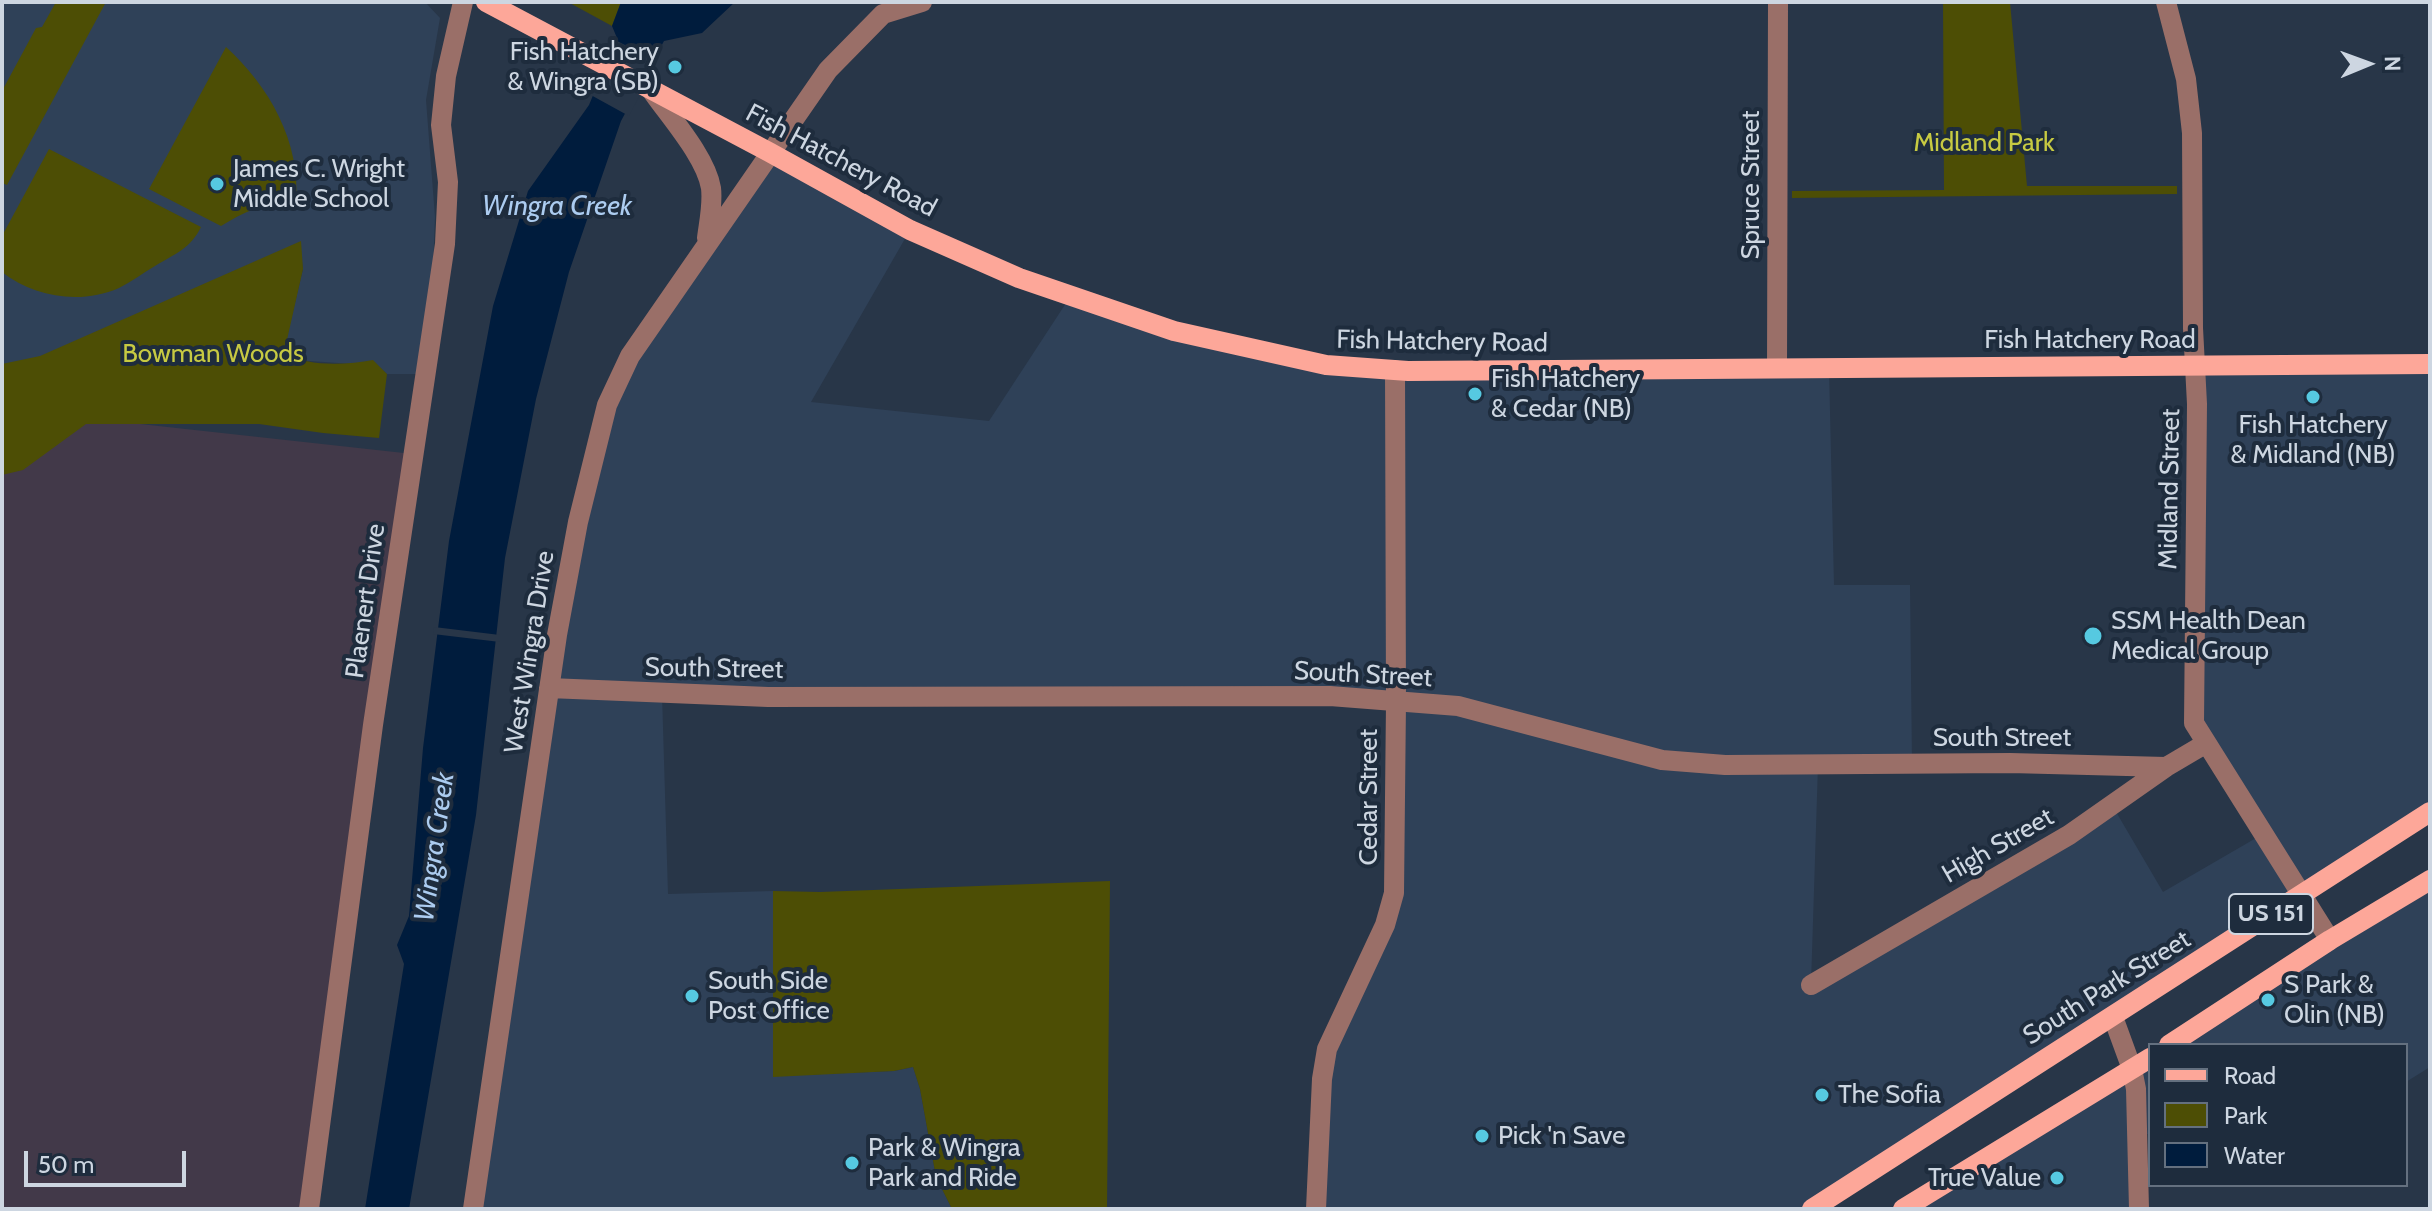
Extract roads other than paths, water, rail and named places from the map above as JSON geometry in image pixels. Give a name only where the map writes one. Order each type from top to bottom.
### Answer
[{"type":"main road","name":"Fish Hatchery Road","points":[[486,2],[910,230],[1070,297],[1174,331],[1303,361],[1395,370],[2430,364]]},
{"type":"main road","name":"South Park Street","points":[[1812,1209],[2430,812]]},
{"type":"main road","name":"US 151","points":[[2172,1043],[2330,940],[2430,880]]},
{"type":"main road","points":[[1903,1209],[2148,1059]]},
{"type":"street","name":"Plaenert Drive","points":[[309,1209],[373,725],[445,244],[448,182],[441,125],[446,76],[463,2]]},
{"type":"street","name":"West Wingra Drive","points":[[473,1209],[549,688],[578,522],[607,405],[630,356],[706,242],[828,70],[883,14],[922,2]]},
{"type":"street","name":"Spruce Street","points":[[1777,368],[1778,2]]},
{"type":"street","name":"Midland Street","points":[[2166,2],[2186,79],[2192,133],[2197,404],[2194,723],[2330,940]]},
{"type":"street","points":[[652,91],[699,160],[708,179],[711,203],[706,242]]},
{"type":"street","name":"Cedar Street","points":[[1316,1209],[1322,1079],[1327,1049],[1385,925],[1393,900],[1395,370]]},
{"type":"street","name":"South Street","points":[[549,688],[768,697],[1321,696],[1458,706],[1662,760],[1725,765],[2010,763],[2166,767]]},
{"type":"street","name":"High Street","points":[[1811,985],[2069,835],[2166,767],[2205,744]]},
{"type":"street","points":[[2113,1017],[2132,1069],[2138,1101],[2139,1209]]},
{"type":"water","name":"Wingra Creek","points":[[621,2],[735,2],[702,33],[664,41],[621,121],[569,272],[536,399],[505,558],[476,815],[409,1209],[365,1209],[404,964],[397,945],[409,916],[423,748],[449,541],[493,306],[528,191],[589,105],[617,38],[612,26]]},
{"type":"place","name":"Fish Hatchery & Wingra (SB)","points":[[675,67]]},
{"type":"place","name":"James C. Wright Middle School","points":[[217,184]]},
{"type":"place","name":"Fish Hatchery & Cedar (NB)","points":[[1475,394]]},
{"type":"place","name":"Fish Hatchery & Midland (NB)","points":[[2313,397]]},
{"type":"place","name":"SSM Health Dean Medical Group","points":[[2093,636]]},
{"type":"place","name":"South Side Post Office","points":[[692,996]]},
{"type":"place","name":"S Park & Olin (NB)","points":[[2268,1000]]},
{"type":"place","name":"The Sofia","points":[[1822,1095]]},
{"type":"place","name":"Pick 'n Save","points":[[1482,1136]]},
{"type":"place","name":"Park & Wingra Park and Ride","points":[[852,1163]]},
{"type":"place","name":"True Value","points":[[2057,1178]]},
{"type":"park label","name":"Midland Park","points":[[1984,143]]},
{"type":"park label","name":"Bowman Woods","points":[[213,354]]}]
